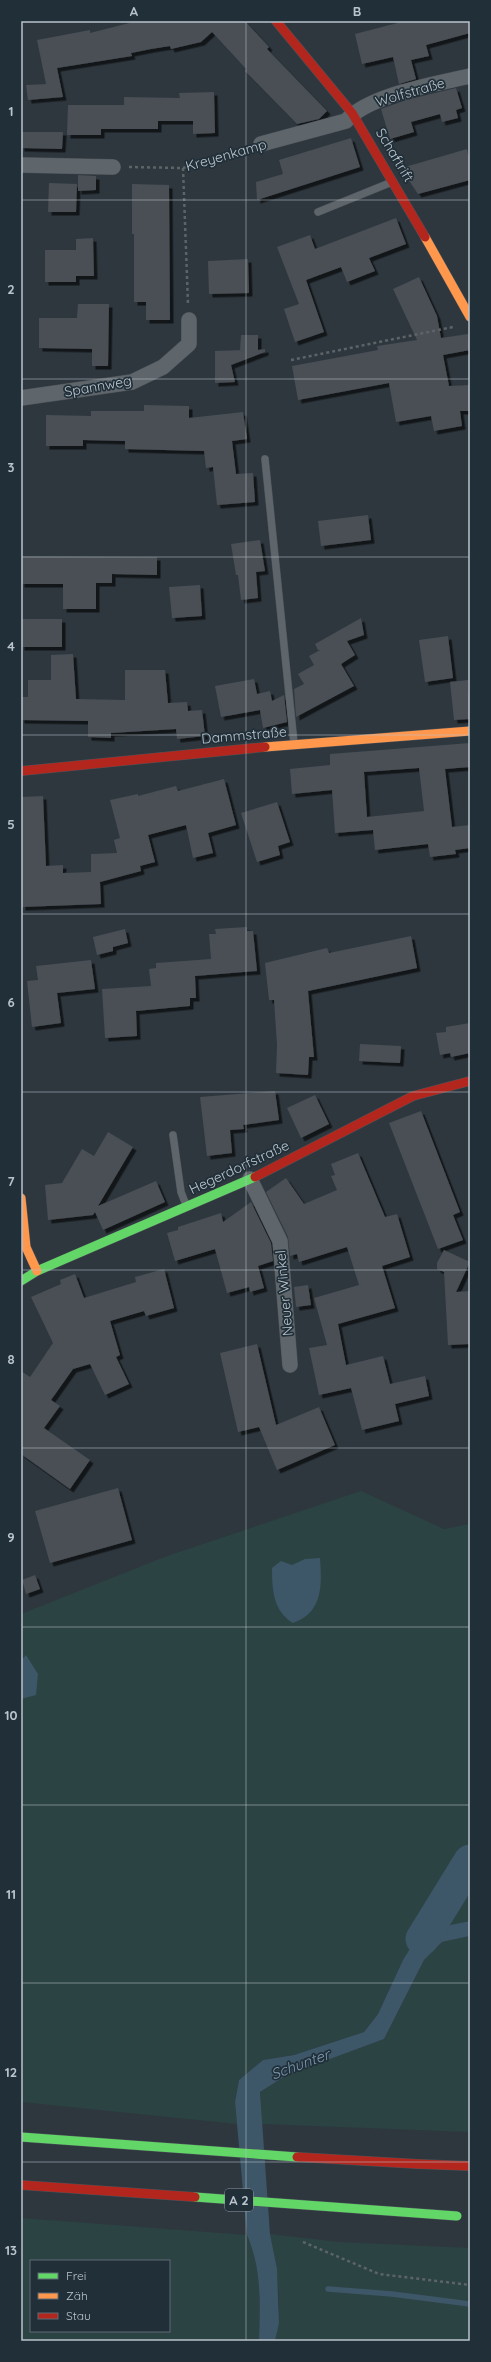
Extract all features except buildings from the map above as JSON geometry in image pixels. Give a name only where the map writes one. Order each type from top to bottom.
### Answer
[{"type":"main road","name":"Schaftrift","points":[[276,21],[352,113],[394,181],[470,317]]},
{"type":"main road","name":"Dammstraße","points":[[21,771],[99,766],[217,751],[294,744],[470,731]]},
{"type":"main road","name":"Hegerdorfstraße","points":[[21,1281],[37,1271],[250,1179],[413,1096],[470,1081]]},
{"type":"main road","points":[[21,1198],[26,1248],[37,1271]]},
{"type":"main road","points":[[21,2137],[203,2152],[470,2166]]},
{"type":"main road","name":"A 2","points":[[21,2185],[470,2216]]},
{"type":"street","name":"Wolfstraße","points":[[352,113],[381,99],[470,76]]},
{"type":"street","name":"Kreyenkamp","points":[[261,144],[346,121],[352,113]]},
{"type":"street","points":[[21,165],[113,167]]},
{"type":"street","name":"Spannweg","points":[[21,398],[132,382],[163,367],[189,344],[188,320]]},
{"type":"street","name":"Neuer Winkel","points":[[250,1179],[280,1241],[290,1365]]},
{"type":"lane","points":[[318,212],[394,181]]},
{"type":"lane","points":[[265,459],[294,744]]},
{"type":"lane","points":[[172,1135],[182,1192],[187,1207]]},
{"type":"path","name":"Kreyenkamp","points":[[113,167],[183,168],[261,144]]},
{"type":"path","points":[[183,168],[188,320]]},
{"type":"path","points":[[291,360],[454,327]]},
{"type":"path","points":[[303,2242],[379,2274],[470,2285]]},
{"type":"green space","points":[[361,1491],[444,1529],[470,1524],[470,1921],[456,1925],[403,1960],[378,2014],[364,2032],[294,2055],[263,2060],[239,2080],[235,2102],[237,2124],[21,2102],[21,1614],[167,1556]]},
{"type":"green space","points":[[470,1936],[470,2132],[262,2124],[260,2092],[287,2075],[384,2039],[424,1960],[442,1942]]},
{"type":"green space","points":[[21,2218],[247,2235],[252,2248],[258,2274],[260,2300],[259,2341],[21,2341]]},
{"type":"green space","points":[[270,2234],[339,2242],[470,2248],[470,2341],[275,2341],[279,2314],[279,2301],[277,2274]]},
{"type":"water","points":[[320,1558],[320,1588],[315,1605],[303,1618],[293,1623],[281,1612],[275,1599],[272,1584],[272,1568],[281,1561],[292,1565],[305,1559]]},
{"type":"water","points":[[26,1655],[38,1674],[36,1695],[21,1699],[21,1661]]},
{"type":"water","name":"Schunter","points":[[470,1921],[470,1936],[442,1942],[424,1960],[384,2039],[287,2075],[260,2092],[270,2234],[277,2269],[279,2323],[275,2341],[259,2341],[260,2314],[258,2274],[252,2248],[247,2235],[235,2102],[239,2080],[263,2060],[294,2055],[364,2032],[378,2014],[403,1960],[421,1931]]},
{"type":"waterway","points":[[422,1939],[470,1861]]},
{"type":"waterway","points":[[328,2289],[392,2294],[470,2304]]},
{"type":"traffic: fast","points":[[21,1281],[37,1271],[255,1177]]},
{"type":"traffic: fast","points":[[21,2137],[297,2157]]},
{"type":"traffic: fast","points":[[195,2197],[457,2216]]},
{"type":"traffic: slow","points":[[425,237],[470,317]]},
{"type":"traffic: slow","points":[[265,747],[470,731]]},
{"type":"traffic: slow","points":[[21,1198],[26,1247],[37,1271]]},
{"type":"traffic: jam","points":[[276,21],[352,113],[425,237]]},
{"type":"traffic: jam","points":[[21,771],[265,747]]},
{"type":"traffic: jam","points":[[255,1177],[413,1096],[470,1081]]},
{"type":"traffic: jam","points":[[297,2157],[418,2164]]},
{"type":"traffic: jam","points":[[418,2164],[470,2166]]},
{"type":"traffic: jam","points":[[21,2185],[195,2197]]}]
